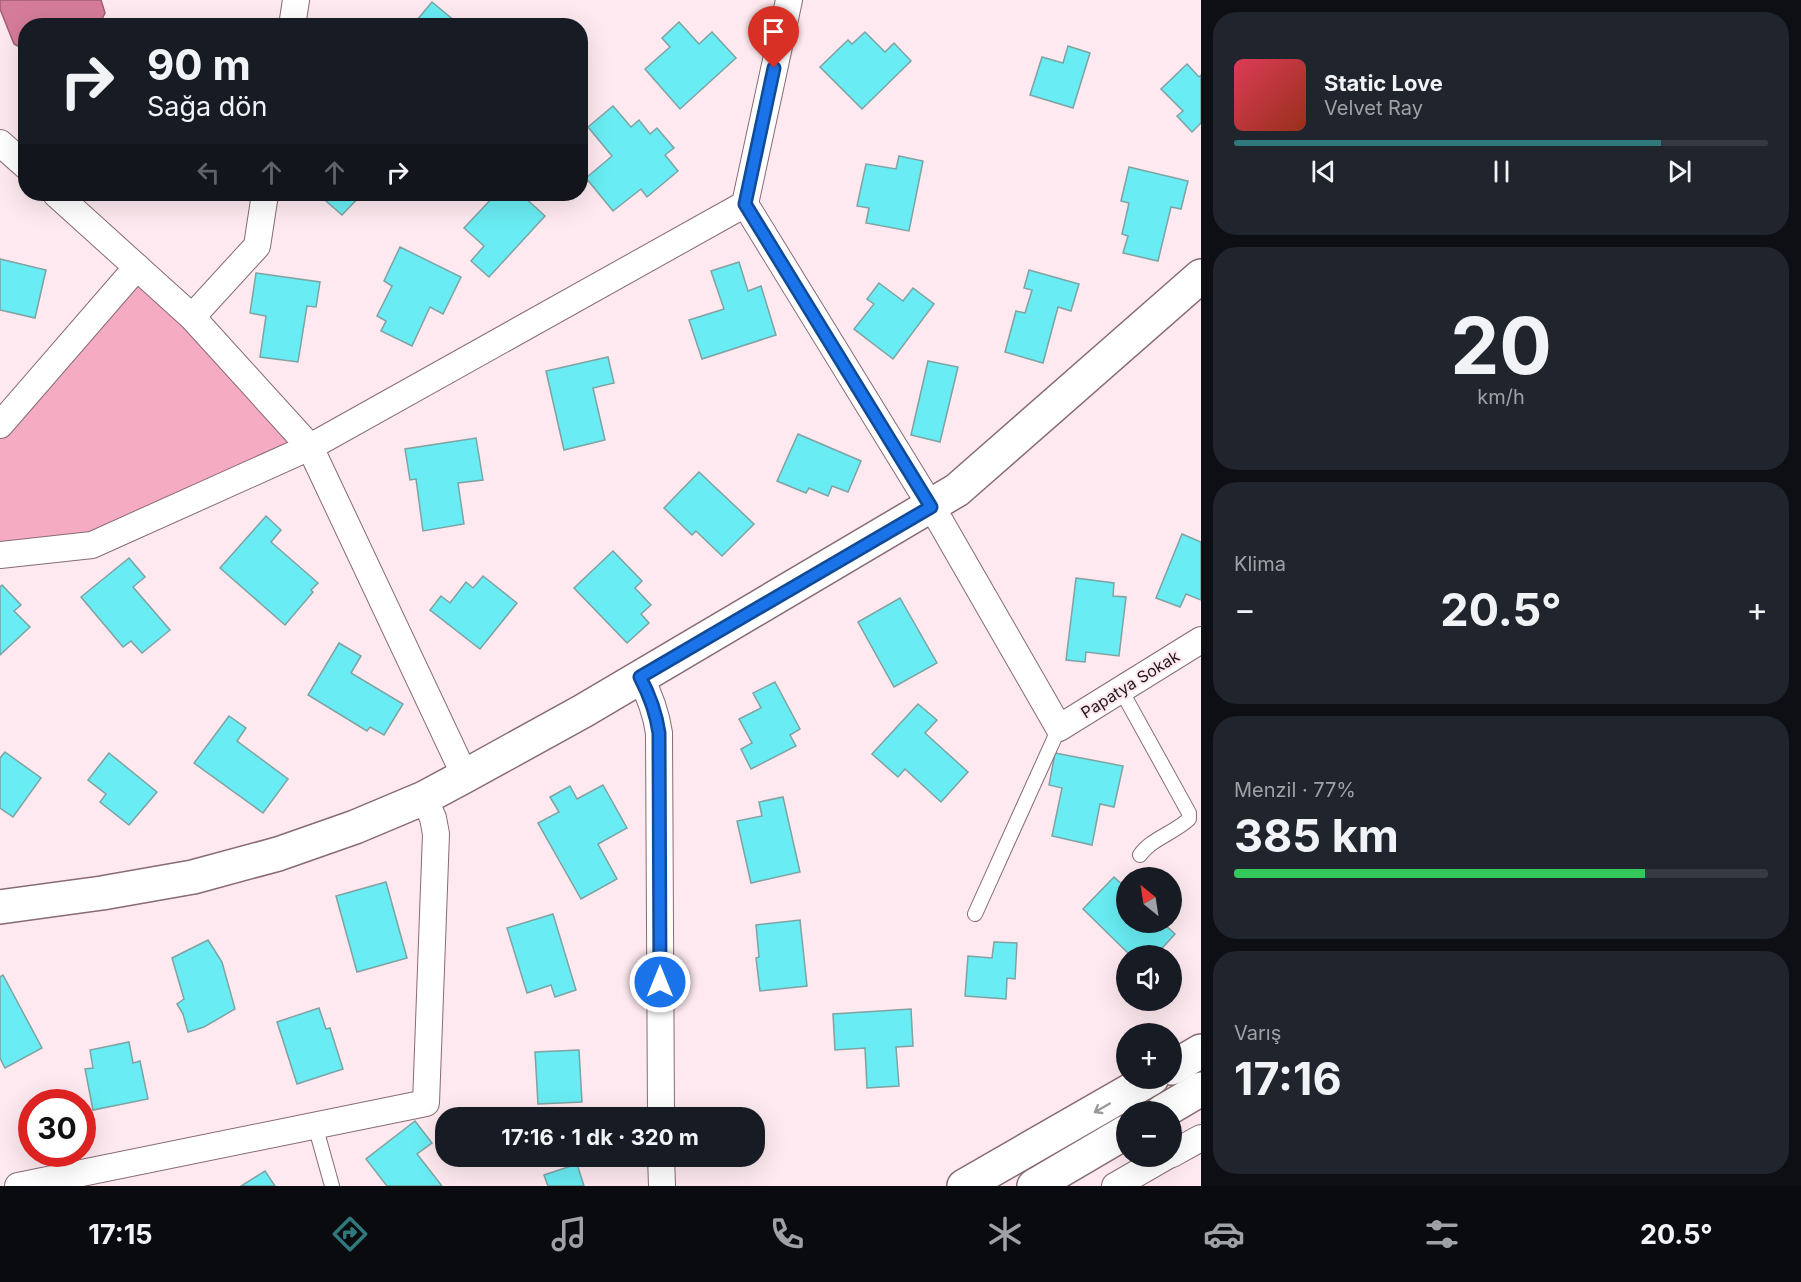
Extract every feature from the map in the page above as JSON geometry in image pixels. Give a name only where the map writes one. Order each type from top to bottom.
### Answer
[{"type":"street","points":[[293,18],[296,0]]},
{"type":"street","points":[[789,0],[745,204],[931,507],[1059,728]]},
{"type":"street","points":[[0,143],[18,159]]},
{"type":"street","points":[[64,201],[192,317],[310,447],[465,776]]},
{"type":"street","points":[[192,317],[257,246],[264,201]]},
{"type":"street","points":[[0,555],[92,545],[310,447],[745,204]]},
{"type":"street","points":[[0,425],[137,267]]},
{"type":"street","points":[[0,907],[193,877],[278,854],[355,827],[424,798],[640,677],[957,490],[1201,276]]},
{"type":"street","name":"Papatya Sokak","points":[[1059,728],[1201,640]]},
{"type":"street","points":[[640,677],[650,695],[659,733],[661,1107]]},
{"type":"street","points":[[18,1186],[426,1103],[436,834],[433,818],[424,798]]},
{"type":"street","points":[[1182,1062],[1201,1051]]},
{"type":"street","points":[[964,1186],[1133,1089]]},
{"type":"street","points":[[1181,1101],[1201,1089]]},
{"type":"street","points":[[1034,1186],[1116,1138]]},
{"type":"street","points":[[1182,1148],[1201,1138]]},
{"type":"street","points":[[661,1167],[662,1186]]},
{"type":"street","points":[[1115,1186],[1148,1167]]},
{"type":"lane","points":[[1120,690],[1189,813],[1189,819],[1145,848],[1140,855]]},
{"type":"lane","points":[[975,914],[1059,728]]},
{"type":"lane","points":[[315,1125],[332,1186]]},
{"type":"shaded area","points":[[0,0],[101,0],[105,13],[102,18],[18,18],[18,46],[14,44],[0,9]]},
{"type":"shaded area","points":[[137,267],[310,447],[92,545],[0,555],[0,425]]},
{"type":"building","points":[[432,2],[451,18],[419,18]]},
{"type":"building","points":[[679,22],[699,44],[712,32],[736,58],[680,109],[645,69],[670,47],[662,38]]},
{"type":"building","points":[[865,32],[885,52],[894,43],[911,61],[862,109],[820,67],[848,40],[852,44]]},
{"type":"building","points":[[1068,46],[1090,53],[1073,108],[1030,95],[1042,57],[1063,63]]},
{"type":"building","points":[[1187,64],[1199,77],[1201,75],[1201,123],[1192,132],[1177,116],[1183,111],[1161,89]]},
{"type":"building","points":[[613,106],[631,127],[639,120],[650,134],[657,128],[674,148],[665,155],[678,171],[647,197],[641,189],[613,211],[588,180],[588,176],[612,156],[588,127]]},
{"type":"building","points":[[899,156],[923,161],[909,231],[866,223],[869,208],[857,206],[866,164],[896,169]]},
{"type":"building","points":[[1129,167],[1188,181],[1181,209],[1171,207],[1158,261],[1123,253],[1128,236],[1122,234],[1129,203],[1121,201]]},
{"type":"building","points":[[326,201],[355,201],[342,215]]},
{"type":"building","points":[[489,201],[529,201],[545,216],[489,277],[471,261],[484,246],[464,228]]},
{"type":"building","points":[[400,247],[461,277],[443,314],[430,307],[412,346],[381,331],[386,321],[377,316],[392,286],[384,281]]},
{"type":"building","points":[[0,259],[46,270],[35,318],[0,310]]},
{"type":"building","points":[[739,262],[748,291],[761,286],[776,335],[702,359],[689,320],[724,309],[711,271]]},
{"type":"building","points":[[1029,270],[1079,284],[1071,311],[1058,307],[1043,363],[1005,352],[1016,311],[1025,313],[1032,290],[1024,288]]},
{"type":"building","points":[[256,273],[320,282],[316,307],[307,306],[298,362],[260,357],[266,316],[250,313]]},
{"type":"building","points":[[879,283],[903,301],[913,288],[934,304],[893,359],[854,329],[874,304],[867,299]]},
{"type":"building","points":[[608,357],[614,383],[593,388],[605,440],[564,450],[546,371]]},
{"type":"building","points":[[928,361],[958,367],[940,442],[911,435]]},
{"type":"building","points":[[798,434],[861,461],[848,492],[832,486],[828,496],[809,488],[806,493],[777,481]]},
{"type":"building","points":[[476,438],[483,480],[458,483],[464,524],[423,531],[416,479],[410,480],[405,449]]},
{"type":"building","points":[[699,472],[754,524],[722,556],[696,531],[692,535],[664,508]]},
{"type":"building","points":[[266,516],[281,530],[271,542],[318,583],[285,625],[220,568]]},
{"type":"building","points":[[1182,534],[1201,542],[1201,600],[1186,594],[1180,607],[1156,598]]},
{"type":"building","points":[[613,551],[642,581],[635,588],[651,605],[641,614],[649,623],[627,643],[574,588]]},
{"type":"building","points":[[129,558],[145,577],[133,587],[170,630],[142,653],[131,641],[123,647],[81,597]]},
{"type":"building","points":[[483,576],[517,603],[480,649],[430,610],[441,596],[450,603],[466,582],[473,588]]},
{"type":"building","points":[[1076,578],[1114,583],[1113,596],[1126,597],[1119,656],[1086,652],[1085,662],[1066,660]]},
{"type":"building","points":[[2,585],[21,605],[14,611],[30,627],[0,655],[0,587]]},
{"type":"building","points":[[900,598],[937,663],[894,687],[858,622]]},
{"type":"building","points":[[339,643],[361,656],[351,673],[403,704],[384,735],[370,727],[367,731],[308,695]]},
{"type":"building","points":[[775,682],[800,729],[790,735],[796,746],[751,769],[741,749],[752,743],[739,719],[761,708],[753,693]]},
{"type":"building","points":[[918,704],[937,720],[925,733],[968,772],[941,802],[905,769],[898,777],[872,754]]},
{"type":"building","points":[[229,716],[246,728],[237,741],[288,779],[263,813],[194,763]]},
{"type":"building","points":[[5,752],[41,778],[13,817],[0,808],[0,758]]},
{"type":"building","points":[[109,753],[157,792],[129,825],[100,802],[106,794],[88,780]]},
{"type":"building","points":[[1055,753],[1123,766],[1114,807],[1100,804],[1092,845],[1052,836],[1062,788],[1049,785]]},
{"type":"building","points":[[603,785],[627,828],[598,844],[617,879],[581,899],[538,823],[559,812],[550,797],[570,786],[577,799]]},
{"type":"building","points":[[783,797],[800,872],[751,883],[737,821],[762,816],[759,802]]},
{"type":"building","points":[[1114,877],[1116,879],[1116,933],[1175,934],[1165,945],[1120,945],[1083,909]]},
{"type":"building","points":[[386,882],[407,958],[357,972],[336,896]]},
{"type":"building","points":[[553,914],[576,990],[555,997],[551,985],[527,993],[507,928]]},
{"type":"building","points":[[800,920],[807,986],[760,991],[756,958],[759,957],[756,925]]},
{"type":"building","points":[[208,940],[222,962],[235,1009],[204,1027],[188,1032],[183,1014],[177,1004],[184,999],[172,958]]},
{"type":"building","points":[[994,942],[1017,943],[1015,979],[1007,978],[1006,999],[965,996],[968,956],[992,958]]},
{"type":"building","points":[[3,975],[42,1048],[5,1068],[0,1058],[0,977]]},
{"type":"building","points":[[319,1008],[326,1029],[330,1028],[343,1069],[297,1084],[277,1022]]},
{"type":"building","points":[[911,1009],[913,1046],[896,1047],[899,1086],[867,1088],[865,1048],[835,1050],[833,1014]]},
{"type":"building","points":[[129,1042],[133,1063],[140,1061],[148,1099],[96,1109],[96,1089],[89,1089],[85,1069],[93,1068],[90,1050]]},
{"type":"building","points":[[579,1050],[582,1102],[538,1104],[535,1052]]},
{"type":"building","points":[[415,1121],[432,1143],[417,1154],[442,1186],[387,1186],[366,1159]]},
{"type":"building","points":[[568,1167],[578,1167],[584,1186],[548,1186],[544,1175]]},
{"type":"building","points":[[265,1171],[275,1186],[241,1186]]},
{"type":"route","points":[[660,982],[659,733],[650,695],[640,677],[931,507],[745,204],[774,68]]}]
